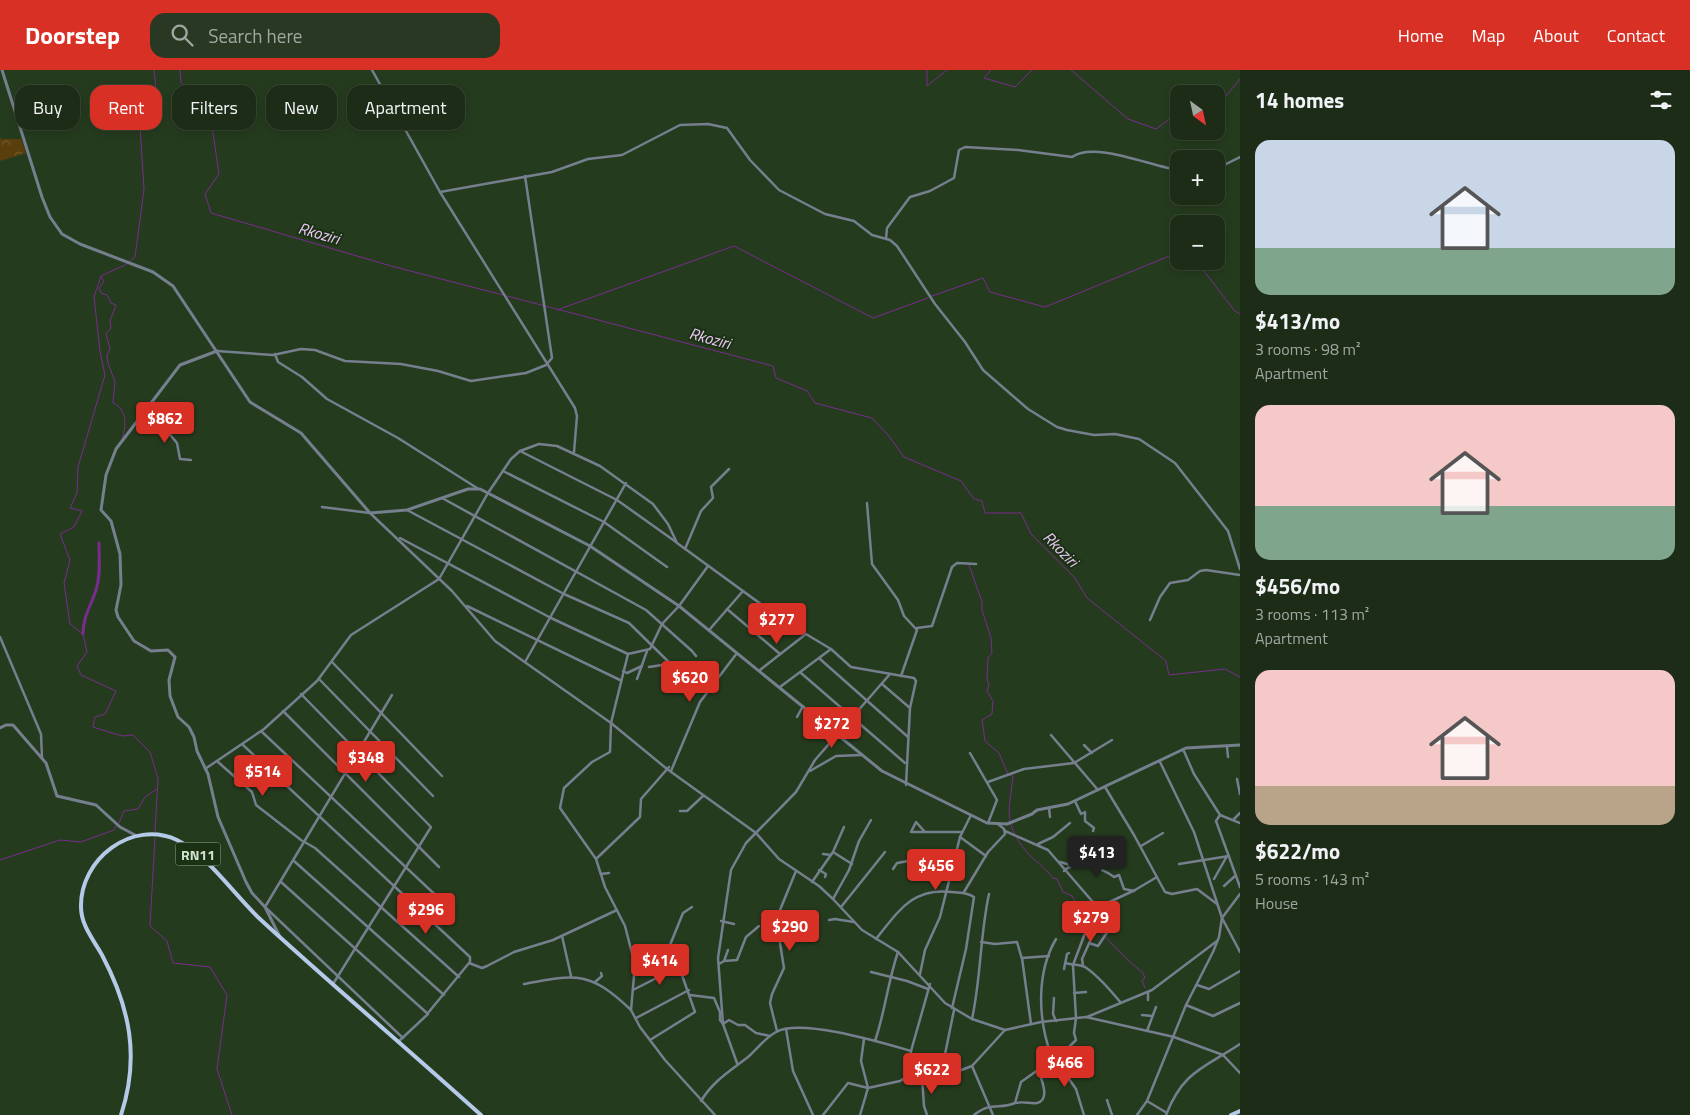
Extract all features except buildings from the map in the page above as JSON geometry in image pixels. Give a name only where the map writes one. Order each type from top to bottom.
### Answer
[{"type":"main road","name":"RN11","points":[[135,835],[165,837],[186,845],[201,856],[251,910],[280,937],[397,1043],[481,1115]]},
{"type":"main road","points":[[121,1115],[129,1076],[131,1054],[127,1019],[117,984],[82,921],[80,899],[87,876],[98,860],[114,846],[135,835]]},
{"type":"main road","points":[[1231,1115],[1240,1111]]},
{"type":"street","points":[[2,70],[50,217],[62,234],[80,244],[124,259],[154,272],[173,286],[252,405],[301,433],[370,513],[398,538],[465,605],[495,641],[611,723],[703,796],[756,833],[779,859],[833,899],[854,922],[876,939],[898,952],[953,1009],[972,1019],[1005,1030],[1041,1022],[1086,1017],[1148,992],[1218,940]]},
{"type":"street","points":[[372,70],[440,192],[577,412],[574,452]]},
{"type":"street","points":[[440,192],[556,172],[588,159],[629,153],[680,125],[722,126],[731,131],[750,160],[779,190],[792,195],[825,214],[854,220],[872,235],[886,239],[897,246],[934,304],[965,342],[983,370],[1028,409],[1057,427],[1067,430],[1094,435],[1114,434],[1139,439],[1175,463],[1228,531],[1240,569]]},
{"type":"street","points":[[886,239],[887,228],[910,196],[930,191],[954,178],[959,150],[965,146],[1072,157],[1079,153],[1117,154],[1170,168]]},
{"type":"street","points":[[1225,164],[1240,158]]},
{"type":"street","points":[[403,1038],[252,893],[218,817],[213,790],[189,727],[178,717],[170,696],[169,680],[175,657],[168,650],[151,651],[134,641],[116,613],[120,585],[120,554],[111,521],[102,512],[102,505],[111,459],[147,407],[180,365],[217,351],[275,354],[300,349],[315,350],[346,362],[401,364],[438,371],[471,381],[526,373],[546,365],[552,358],[525,176]]},
{"type":"street","points":[[275,354],[278,362],[302,377],[327,399],[413,447],[477,488],[590,546],[679,606],[710,629],[882,772],[988,823],[1005,824],[1032,814],[1037,810],[1075,801],[1191,747],[1240,746]]},
{"type":"street","points":[[147,407],[177,443],[180,459],[191,460]]},
{"type":"street","points":[[205,769],[218,762],[261,731],[319,679],[351,634],[439,579],[488,493],[520,451],[544,444],[574,452],[626,483],[653,504],[668,524],[677,543]]},
{"type":"street","points":[[520,451],[617,500],[784,621],[831,649],[853,668],[914,678],[916,681],[910,708],[905,763],[906,785]]},
{"type":"street","points":[[685,549],[701,511],[713,498],[711,487],[729,468]]},
{"type":"street","points":[[503,471],[604,522],[667,567]]},
{"type":"street","points":[[525,662],[626,483]]},
{"type":"street","points":[[322,507],[370,513],[407,510],[477,488]]},
{"type":"street","points":[[442,498],[646,610],[696,656]]},
{"type":"street","points":[[867,503],[872,564],[898,600],[904,616],[916,629]]},
{"type":"street","points":[[407,510],[564,594],[636,628],[652,647],[681,674]]},
{"type":"street","points":[[398,538],[448,562],[551,618],[628,654],[647,651],[652,647],[662,624],[679,606],[708,566]]},
{"type":"street","points":[[916,629],[932,626],[952,567],[957,563],[976,564]]},
{"type":"street","points":[[1150,620],[1170,583],[1188,580],[1200,571],[1206,570],[1240,575]]},
{"type":"street","points":[[710,629],[743,591]]},
{"type":"street","points":[[465,605],[537,642],[620,680]]},
{"type":"street","points":[[727,609],[780,654]]},
{"type":"street","points":[[901,676],[916,629]]},
{"type":"street","points":[[760,670],[806,634]]},
{"type":"street","points":[[0,637],[41,734],[42,758]]},
{"type":"street","points":[[780,687],[831,649]]},
{"type":"street","points":[[637,679],[647,651]]},
{"type":"street","points":[[671,771],[700,702],[738,652]]},
{"type":"street","points":[[628,654],[620,680],[611,723],[609,754],[592,762],[564,788],[560,808],[596,859],[625,926],[635,965],[631,1010]]},
{"type":"street","points":[[820,659],[908,737]]},
{"type":"street","points":[[332,662],[442,776]]},
{"type":"street","points":[[649,667],[669,664]]},
{"type":"street","points":[[623,671],[627,673],[643,665]]},
{"type":"street","points":[[608,675],[610,670]]},
{"type":"street","points":[[801,673],[905,763]]},
{"type":"street","points":[[723,1024],[718,964],[721,921],[731,870],[746,843],[796,792],[815,760],[890,674]]},
{"type":"street","points":[[319,679],[433,796]]},
{"type":"street","points":[[882,684],[910,708]]},
{"type":"street","points":[[301,694],[431,827],[332,985]]},
{"type":"street","points":[[265,907],[392,695]]},
{"type":"street","points":[[796,717],[803,706]]},
{"type":"street","points":[[283,710],[438,867]]},
{"type":"street","points":[[0,728],[6,725],[17,727],[42,758],[57,796],[96,805],[120,827],[135,835]]},
{"type":"street","points":[[261,731],[407,866],[446,905]]},
{"type":"street","points":[[1051,734],[1098,790]]},
{"type":"street","points":[[988,782],[1024,769],[1074,763],[1112,740]]},
{"type":"street","points":[[242,745],[470,956],[470,963],[428,1014],[397,1043]]},
{"type":"street","points":[[1084,745],[1092,753]]},
{"type":"street","points":[[1228,747],[1228,757]]},
{"type":"street","points":[[1183,750],[1199,782],[1220,815],[1240,823]]},
{"type":"street","points":[[970,753],[997,800],[988,823]]},
{"type":"street","points":[[809,771],[836,756],[862,755]]},
{"type":"street","points":[[218,762],[252,792],[256,805],[315,848],[458,977]]},
{"type":"street","points":[[1160,762],[1194,832],[1222,918],[1240,952]]},
{"type":"street","points":[[596,859],[640,817],[642,799],[668,768]]},
{"type":"street","points":[[1237,779],[1240,794]]},
{"type":"street","points":[[1105,787],[1156,877],[1168,894],[1197,890],[1218,905]]},
{"type":"street","points":[[680,811],[687,811],[703,796]]},
{"type":"street","points":[[1075,801],[1081,814],[1085,812],[1085,821],[1094,828],[1093,831]]},
{"type":"street","points":[[1049,808],[1050,817]]},
{"type":"street","points":[[1234,819],[1240,813]]},
{"type":"street","points":[[920,974],[925,950],[940,917],[960,837],[971,815]]},
{"type":"street","points":[[1220,815],[1216,821],[1240,887]]},
{"type":"street","points":[[833,899],[852,864],[860,841],[871,820]]},
{"type":"street","points":[[925,832],[916,822],[911,832],[925,832],[962,832]]},
{"type":"street","points":[[1037,844],[1053,837],[1070,823]]},
{"type":"street","points":[[998,824],[1004,831],[1048,850],[1064,870],[1101,906]]},
{"type":"street","points":[[1005,824],[1009,833]]},
{"type":"street","points":[[812,882],[835,848],[844,827]]},
{"type":"street","points":[[964,892],[986,856],[1005,834],[1004,831]]},
{"type":"street","points":[[1140,846],[1163,833]]},
{"type":"street","points":[[960,837],[986,856]]},
{"type":"street","points":[[835,848],[840,850]]},
{"type":"street","points":[[841,908],[885,852]]},
{"type":"street","points":[[823,854],[832,853],[852,864]]},
{"type":"street","points":[[1179,864],[1228,856]]},
{"type":"street","points":[[1214,879],[1228,856]]},
{"type":"street","points":[[893,869],[897,863],[914,859],[954,859]]},
{"type":"street","points":[[293,861],[444,994]]},
{"type":"street","points":[[1059,863],[1099,870],[1114,877],[1119,875],[1125,895]]},
{"type":"street","points":[[1064,870],[1074,866]]},
{"type":"street","points":[[819,870],[826,874],[825,877]]},
{"type":"street","points":[[776,1031],[771,999],[784,968],[778,931],[780,910],[796,871]]},
{"type":"street","points":[[601,874],[609,873]]},
{"type":"street","points":[[1224,886],[1236,876]]},
{"type":"street","points":[[1093,916],[1097,908],[1134,891],[1156,877]]},
{"type":"street","points":[[281,882],[428,1014]]},
{"type":"street","points":[[1124,889],[1134,891]]},
{"type":"street","points":[[787,890],[790,895]]},
{"type":"street","points":[[876,939],[904,905],[923,893],[964,892],[972,895],[975,899],[942,1074]]},
{"type":"street","points":[[972,1019],[977,999],[981,942],[989,894]]},
{"type":"street","points":[[1137,1115],[1147,1101],[1186,1005],[1218,940],[1222,918],[1240,894]]},
{"type":"street","points":[[1108,913],[1109,902]]},
{"type":"street","points":[[1096,903],[1102,916]]},
{"type":"street","points":[[265,907],[280,937]]},
{"type":"street","points":[[657,959],[670,945],[683,913],[692,907]]},
{"type":"street","points":[[470,963],[482,968],[514,952],[562,936],[617,910]]},
{"type":"street","points":[[829,920],[854,922]]},
{"type":"street","points":[[1053,1057],[1059,1057],[1076,1040],[1074,1033],[1076,1018],[1074,965],[1090,920]]},
{"type":"street","points":[[721,921],[734,924]]},
{"type":"street","points":[[718,964],[724,961],[737,960],[746,937],[759,926]]},
{"type":"street","points":[[1089,943],[1098,946],[1108,931]]},
{"type":"street","points":[[562,936],[571,976]]},
{"type":"street","points":[[1053,1057],[1044,1038],[1041,1022],[1041,990],[1049,956],[1056,939]]},
{"type":"street","points":[[1083,966],[1082,961],[1091,939]]},
{"type":"street","points":[[981,942],[995,944],[1017,942],[1022,961],[1031,1024]]},
{"type":"street","points":[[724,961],[728,950]]},
{"type":"street","points":[[875,1041],[884,1015],[890,977],[898,952]]},
{"type":"street","points":[[1064,969],[1067,954],[1069,953]]},
{"type":"street","points":[[1022,961],[1025,957],[1049,956]]},
{"type":"street","points":[[635,965],[657,959],[677,961],[689,990],[694,1014],[650,1040]]},
{"type":"street","points":[[1065,963],[1083,966],[1098,978],[1102,986],[1115,993],[1121,1003]]},
{"type":"street","points":[[632,991],[680,966]]},
{"type":"street","points":[[1197,985],[1209,989],[1240,971]]},
{"type":"street","points":[[871,972],[928,989]]},
{"type":"street","points":[[595,982],[602,976],[601,973]]},
{"type":"street","points":[[524,984],[571,976],[595,982],[611,991],[631,1010],[650,1040],[701,1101],[716,1115]]},
{"type":"street","points":[[908,1076],[911,1051],[930,984]]},
{"type":"street","points":[[636,1018],[689,990]]},
{"type":"street","points":[[1067,991],[1086,992]]},
{"type":"street","points":[[1148,992],[1148,1000]]},
{"type":"street","points":[[690,995],[714,998],[720,1012],[720,1020],[737,1063]]},
{"type":"street","points":[[1054,998],[1053,1014],[1056,1021]]},
{"type":"street","points":[[1186,1005],[1213,1016],[1240,1002]]},
{"type":"street","points":[[1147,1031],[1156,1007]]},
{"type":"street","points":[[1142,1014],[1152,1016]]},
{"type":"street","points":[[1086,1017],[1174,1037],[1223,1056],[1240,1073]]},
{"type":"street","points":[[723,1024],[729,1020],[738,1025],[745,1025],[756,1033],[770,1036]]},
{"type":"street","points":[[786,1028],[790,1063],[813,1115]]},
{"type":"street","points":[[701,1101],[712,1086],[737,1063],[748,1057],[776,1031],[786,1028],[808,1028],[875,1041],[911,1051]]},
{"type":"street","points":[[823,1115],[848,1083],[868,1088],[900,1081],[908,1076],[922,1077],[956,1072],[972,1066],[1005,1030]]},
{"type":"street","points":[[860,1115],[868,1088],[862,1061],[864,1039]]},
{"type":"street","points":[[1147,1101],[1166,1114],[1178,1089],[1187,1078],[1240,1044]]},
{"type":"street","points":[[1015,1103],[1021,1082],[1052,1060],[1053,1057]]},
{"type":"street","points":[[1059,1057],[1067,1076],[1076,1089],[1084,1115]]},
{"type":"street","points":[[972,1066],[993,1115]]},
{"type":"street","points":[[974,1115],[994,1104],[1006,1107],[1015,1103],[1039,1102],[1042,1100],[1045,1092],[1038,1070]]},
{"type":"street","points":[[922,1077],[924,1106],[927,1115]]},
{"type":"street","points":[[1107,1100],[1112,1115]]},
{"type":"green space","points":[[0,136],[1,139],[21,139],[26,153],[0,161]]},
{"type":"waterway","points":[[154,70],[157,99],[140,127],[144,189],[135,257],[125,265],[101,276],[94,297],[100,351],[105,375],[78,467],[77,493],[70,508],[82,511],[74,527],[60,534],[70,560],[64,583],[70,624],[83,634],[87,652],[77,666],[81,675],[116,691],[105,714],[95,717],[93,727],[122,736],[133,735],[150,752],[158,779],[155,833]]},
{"type":"waterway","name":"Rkoziri","points":[[180,70],[181,83],[209,106],[219,174],[205,194],[211,213],[391,266],[503,295]]},
{"type":"waterway","points":[[927,70],[927,86],[947,70]]},
{"type":"waterway","points":[[991,70],[984,78],[1015,87],[1032,70]]},
{"type":"waterway","points":[[1071,70],[1128,119],[1156,129],[1170,119]]},
{"type":"waterway","points":[[1225,97],[1240,79]]},
{"type":"waterway","points":[[557,310],[734,246],[873,318],[928,298]]},
{"type":"waterway","points":[[932,296],[983,278],[990,292],[1045,307],[1170,256]]},
{"type":"waterway","points":[[1203,270],[1235,311],[1240,314]]},
{"type":"waterway","points":[[101,277],[104,281],[99,288],[101,293],[107,295],[111,303],[116,305],[110,321],[111,328],[106,334],[110,348],[107,356],[108,363],[115,382],[113,403],[118,406],[125,419],[122,440]]},
{"type":"waterway","name":"Rkoziri","points":[[507,296],[773,366],[776,378],[807,391],[815,403],[872,418],[889,436],[904,457],[961,481],[974,499],[982,501],[985,513],[1021,513],[1031,534],[1075,578],[1087,598],[1166,661],[1169,675],[1225,669],[1240,677]]},
{"type":"waterway","points":[[83,634],[86,616],[98,584],[99,543]]},
{"type":"waterway","points":[[969,565],[982,602],[982,610],[991,638],[992,653],[988,658],[987,679],[989,685],[987,691],[993,701],[992,714],[982,720],[985,741],[999,753],[1008,774],[1013,776],[1009,806],[1010,822],[1013,831],[1028,854],[1053,878],[1057,879],[1063,892],[1072,896],[1098,929],[1143,973],[1145,978],[1142,980],[1145,988]]},
{"type":"waterway","points":[[119,823],[124,811],[138,809],[145,797],[157,789]]},
{"type":"waterway","points":[[0,860],[60,840],[81,842],[114,830],[116,826]]},
{"type":"waterway","points":[[155,838],[150,926],[167,941],[173,963],[210,967],[227,995],[217,1069],[232,1115]]}]
